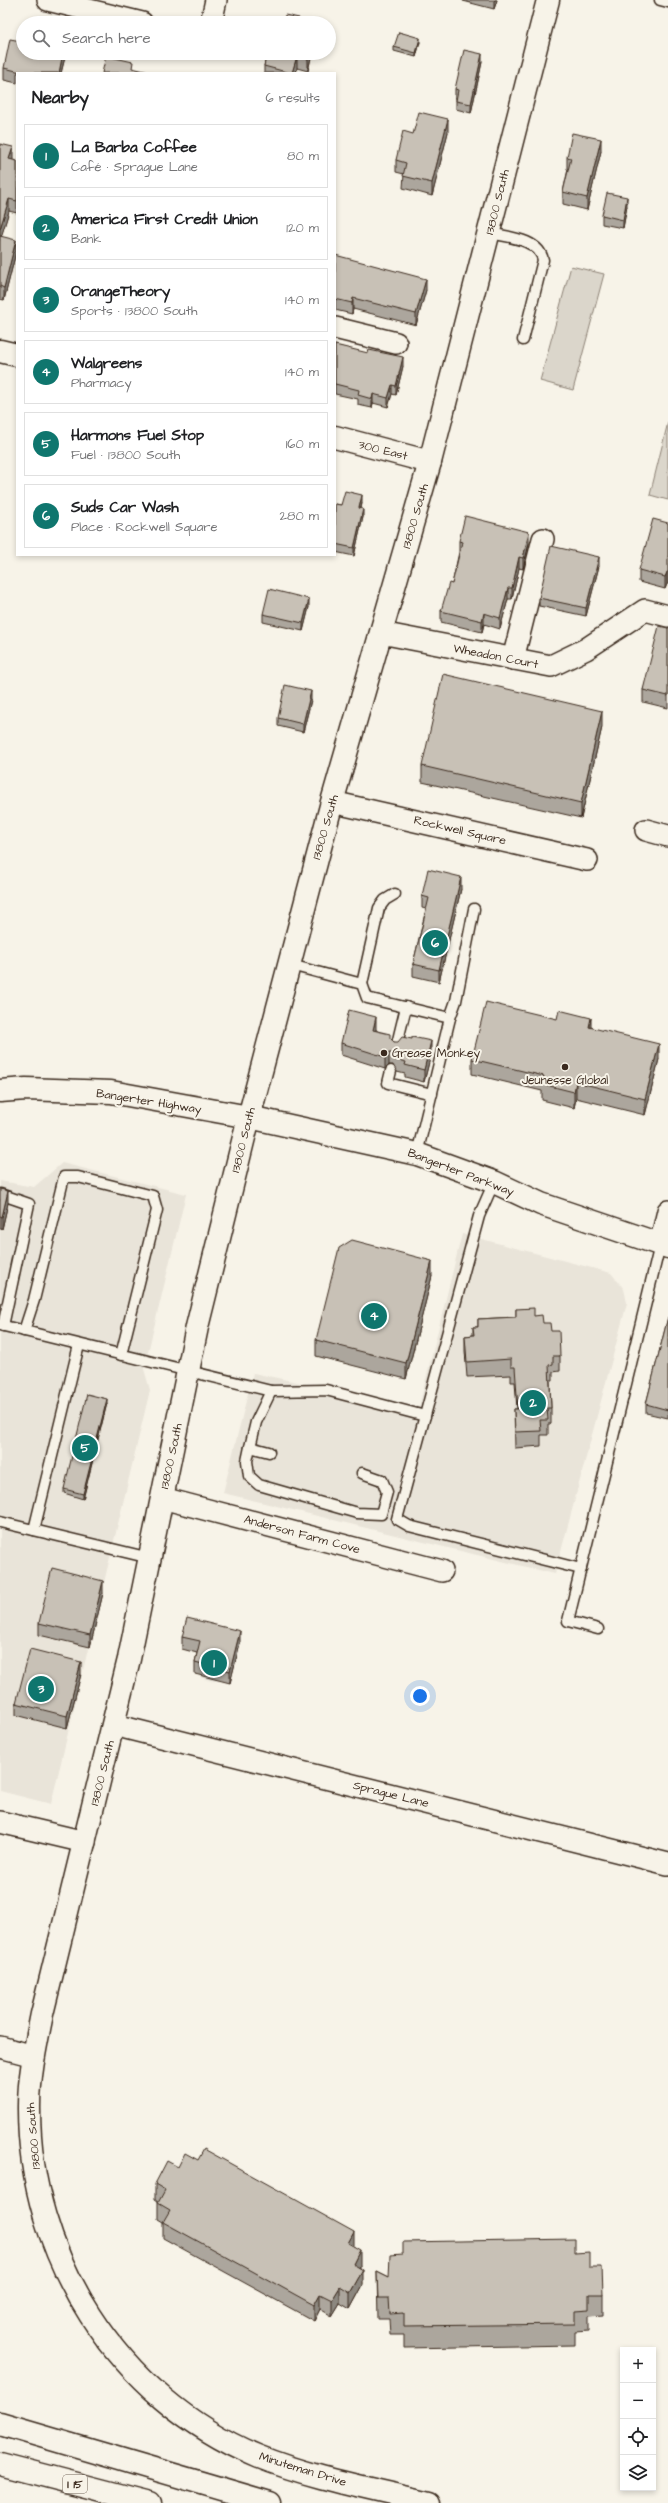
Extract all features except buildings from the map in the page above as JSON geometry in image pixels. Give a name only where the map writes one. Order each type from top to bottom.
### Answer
[{"type":"main road","name":"13800 South","points":[[74,2290],[57,2253],[44,2212],[32,2157],[29,2106],[34,2056],[114,1724],[197,1328],[248,1117],[287,964],[332,802],[430,462],[490,233],[548,0]]},
{"type":"main road","points":[[0,350],[16,355]]},
{"type":"main road","name":"300 East","points":[[336,437],[430,462]]},
{"type":"main road","name":"Bangerter Highway","points":[[0,1091],[26,1089],[112,1092],[248,1117]]},
{"type":"main road","name":"Bangerter Parkway","points":[[248,1117],[418,1154],[494,1182],[541,1204],[664,1246]]},
{"type":"main road","name":"Minuteman Drive","points":[[74,2290],[99,2331],[123,2360],[156,2393],[190,2419],[257,2456],[298,2470],[430,2503]]},
{"type":"main road","points":[[0,2424],[270,2503]]},
{"type":"main road","name":"I 15","points":[[0,2464],[150,2503]]},
{"type":"street","points":[[48,0],[113,16]]},
{"type":"street","points":[[213,16],[216,0]]},
{"type":"street","points":[[336,328],[396,342]]},
{"type":"street","points":[[513,659],[543,538]]},
{"type":"street","name":"Wheadon Court","points":[[381,633],[551,666],[586,649],[645,610],[668,616]]},
{"type":"street","name":"Rockwell Square","points":[[332,802],[587,860]]},
{"type":"street","points":[[646,830],[668,836]]},
{"type":"street","points":[[664,1246],[668,1211]]},
{"type":"street","name":"Anderson Farm Cove","points":[[162,1498],[442,1571]]},
{"type":"street","name":"Sprague Lane","points":[[114,1724],[668,1864]]},
{"type":"street","points":[[0,1822],[85,1842]]},
{"type":"street","points":[[0,2047],[34,2056]]},
{"type":"lane","points":[[660,0],[668,2]]},
{"type":"lane","points":[[490,233],[520,240],[538,248],[542,253],[543,260],[523,340]]},
{"type":"lane","points":[[395,894],[385,900],[379,908],[362,984],[367,998],[450,1018]]},
{"type":"lane","points":[[418,1154],[450,1018],[456,1002],[474,909]]},
{"type":"lane","points":[[287,964],[362,984]]},
{"type":"lane","points":[[396,1048],[406,1007]]},
{"type":"lane","points":[[391,1071],[388,1083],[432,1094]]},
{"type":"lane","points":[[24,1331],[34,1300],[64,1177],[78,1177],[153,1196],[157,1210],[121,1355]]},
{"type":"lane","points":[[397,1519],[479,1216],[494,1182]]},
{"type":"lane","points":[[0,1194],[29,1204],[1,1325],[271,1391],[326,1390],[425,1416]]},
{"type":"lane","points":[[598,1629],[568,1621],[664,1246]]},
{"type":"lane","points":[[34,1530],[79,1345]]},
{"type":"lane","points":[[271,1391],[256,1422],[247,1461],[249,1476],[259,1485],[358,1513],[381,1514],[397,1519],[409,1526],[581,1569]]},
{"type":"lane","points":[[250,1447],[269,1452]]},
{"type":"lane","points":[[362,1473],[382,1480],[387,1492],[381,1514]]},
{"type":"lane","points":[[0,1522],[150,1558]]},
{"type":"shaded area","points":[[571,266],[604,274],[573,390],[540,381]]},
{"type":"shaded area","points":[[668,422],[668,500],[650,495]]},
{"type":"shaded area","points":[[62,1163],[186,1194],[144,1369],[150,1390],[51,1804],[0,1791],[0,1181],[34,1187]]},
{"type":"shaded area","points":[[462,1234],[611,1273],[624,1289],[627,1303],[555,1574],[223,1493],[253,1373],[419,1407]]},
{"type":"place","name":"Suds Car Wash","points":[[435,943]]},
{"type":"place","name":"Grease Monkey","points":[[384,1053]]},
{"type":"place","name":"Jeunesse Global","points":[[565,1067]]},
{"type":"place","name":"Walgreens","points":[[374,1316]]},
{"type":"place","name":"America First Credit Union","points":[[533,1403]]},
{"type":"place","name":"Harmons Fuel Stop","points":[[85,1448]]},
{"type":"place","name":"La Barba Coffee","points":[[214,1663]]},
{"type":"place","name":"OrangeTheory","points":[[41,1689]]}]
